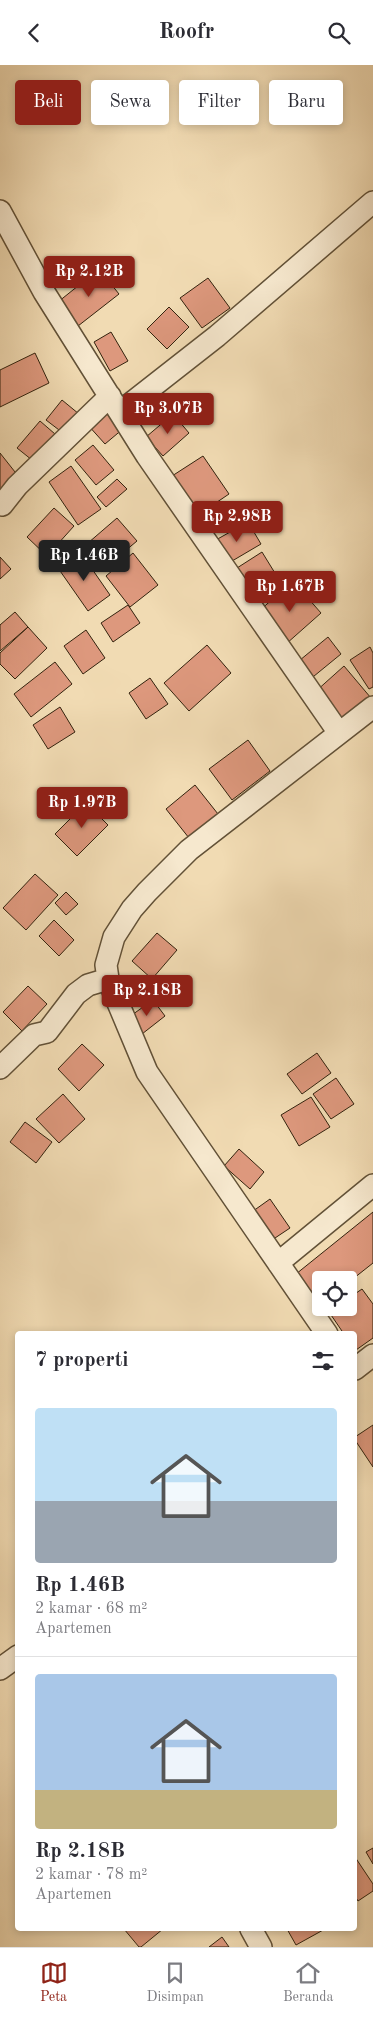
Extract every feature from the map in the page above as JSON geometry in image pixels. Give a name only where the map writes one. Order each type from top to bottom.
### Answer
[{"type":"street","points":[[2,505],[16,486],[115,404],[217,336],[373,202]]},
{"type":"street","points":[[0,211],[44,292],[147,456],[339,733]]},
{"type":"street","points":[[325,1331],[147,1072],[108,979],[106,965],[114,937],[132,909],[189,850],[373,707]]},
{"type":"street","points":[[0,1069],[34,1035],[47,1032],[76,993],[88,985],[108,979]]},
{"type":"street","points":[[278,1263],[373,1185]]},
{"type":"street","points":[[357,1367],[373,1355]]},
{"type":"street","points":[[0,1669],[15,1658]]},
{"type":"street","points":[[252,1931],[261,1947]]},
{"type":"building","points":[[99,269],[119,294],[78,326],[58,302]]},
{"type":"building","points":[[208,278],[230,308],[202,328],[180,298]]},
{"type":"building","points":[[169,307],[189,327],[167,349],[147,329]]},
{"type":"building","points":[[111,332],[128,361],[110,371],[94,342]]},
{"type":"building","points":[[35,353],[49,383],[0,407],[0,370]]},
{"type":"building","points":[[62,400],[79,414],[63,433],[46,420]]},
{"type":"building","points":[[106,408],[124,428],[105,444],[87,424]]},
{"type":"building","points":[[173,414],[189,433],[163,456],[146,437]]},
{"type":"building","points":[[40,421],[55,434],[32,460],[17,448]]},
{"type":"building","points":[[93,445],[114,470],[96,485],[75,460]]},
{"type":"building","points":[[0,453],[19,477],[0,493]]},
{"type":"building","points":[[203,456],[229,494],[198,515],[172,476]]},
{"type":"building","points":[[71,466],[101,509],[78,525],[49,482]]},
{"type":"building","points":[[117,479],[127,489],[106,507],[97,497]]},
{"type":"building","points":[[54,508],[74,526],[47,556],[27,537]]},
{"type":"building","points":[[117,518],[137,541],[107,566],[88,543]]},
{"type":"building","points":[[248,522],[261,544],[227,564],[214,541]]},
{"type":"building","points":[[262,552],[278,578],[253,594],[237,568]]},
{"type":"building","points":[[81,553],[110,595],[88,611],[58,568]]},
{"type":"building","points":[[133,553],[158,585],[130,607],[106,576]]},
{"type":"building","points":[[0,557],[11,569],[0,579]]},
{"type":"building","points":[[293,581],[321,613],[286,644],[258,612]]},
{"type":"building","points":[[128,605],[140,623],[113,642],[101,623]]},
{"type":"building","points":[[15,612],[28,627],[0,651],[0,625]]},
{"type":"building","points":[[28,627],[47,648],[15,679],[0,664],[0,653]]},
{"type":"building","points":[[86,630],[105,658],[83,674],[64,646]]},
{"type":"building","points":[[328,637],[341,654],[308,681],[294,665]]},
{"type":"building","points":[[207,645],[231,673],[189,711],[164,683]]},
{"type":"building","points":[[370,647],[373,653],[373,687],[369,689],[350,660]]},
{"type":"building","points":[[55,662],[72,684],[31,717],[14,694]]},
{"type":"building","points":[[344,666],[371,698],[343,724],[315,692]]},
{"type":"building","points":[[150,678],[168,704],[146,719],[129,693]]},
{"type":"building","points":[[60,707],[75,732],[48,749],[33,725]]},
{"type":"building","points":[[248,740],[270,771],[232,800],[209,769]]},
{"type":"building","points":[[195,785],[218,814],[189,838],[166,809]]},
{"type":"building","points":[[86,803],[108,825],[77,856],[55,834]]},
{"type":"building","points":[[35,874],[58,895],[26,930],[3,908]]},
{"type":"building","points":[[66,892],[78,904],[66,915],[55,903]]},
{"type":"building","points":[[54,920],[74,940],[59,956],[39,936]]},
{"type":"building","points":[[157,933],[177,950],[152,979],[132,961]]},
{"type":"building","points":[[146,984],[151,993],[131,1004],[126,995]]},
{"type":"building","points":[[28,986],[47,1004],[22,1031],[3,1012]]},
{"type":"building","points":[[153,1000],[165,1016],[142,1034],[129,1017]]},
{"type":"building","points":[[82,1044],[104,1065],[79,1091],[58,1069]]},
{"type":"building","points":[[317,1053],[331,1073],[302,1094],[287,1074]]},
{"type":"building","points":[[336,1078],[354,1104],[331,1119],[313,1094]]},
{"type":"building","points":[[63,1094],[85,1119],[59,1143],[36,1119]]},
{"type":"building","points":[[311,1097],[330,1127],[299,1146],[281,1115]]},
{"type":"building","points":[[25,1122],[52,1142],[36,1163],[10,1142]]},
{"type":"building","points":[[239,1149],[264,1172],[250,1189],[224,1166]]},
{"type":"building","points":[[270,1199],[290,1228],[269,1242],[249,1214]]},
{"type":"building","points":[[373,1212],[373,1263],[357,1276],[357,1271],[312,1271],[312,1295],[296,1274]]},
{"type":"building","points":[[362,1289],[373,1304],[373,1338],[357,1349],[357,1331],[342,1331],[332,1316],[357,1316],[357,1292]]},
{"type":"building","points":[[373,1425],[373,1467],[357,1443],[357,1436]]},
{"type":"building","points":[[373,1848],[373,1864],[366,1852]]},
{"type":"building","points":[[357,1860],[373,1884],[373,1891],[358,1901]]},
{"type":"building","points":[[126,1931],[161,1931],[141,1947]]},
{"type":"building","points":[[288,1931],[321,1931],[296,1945]]},
{"type":"building","points":[[222,1937],[229,1947],[209,1947]]}]
